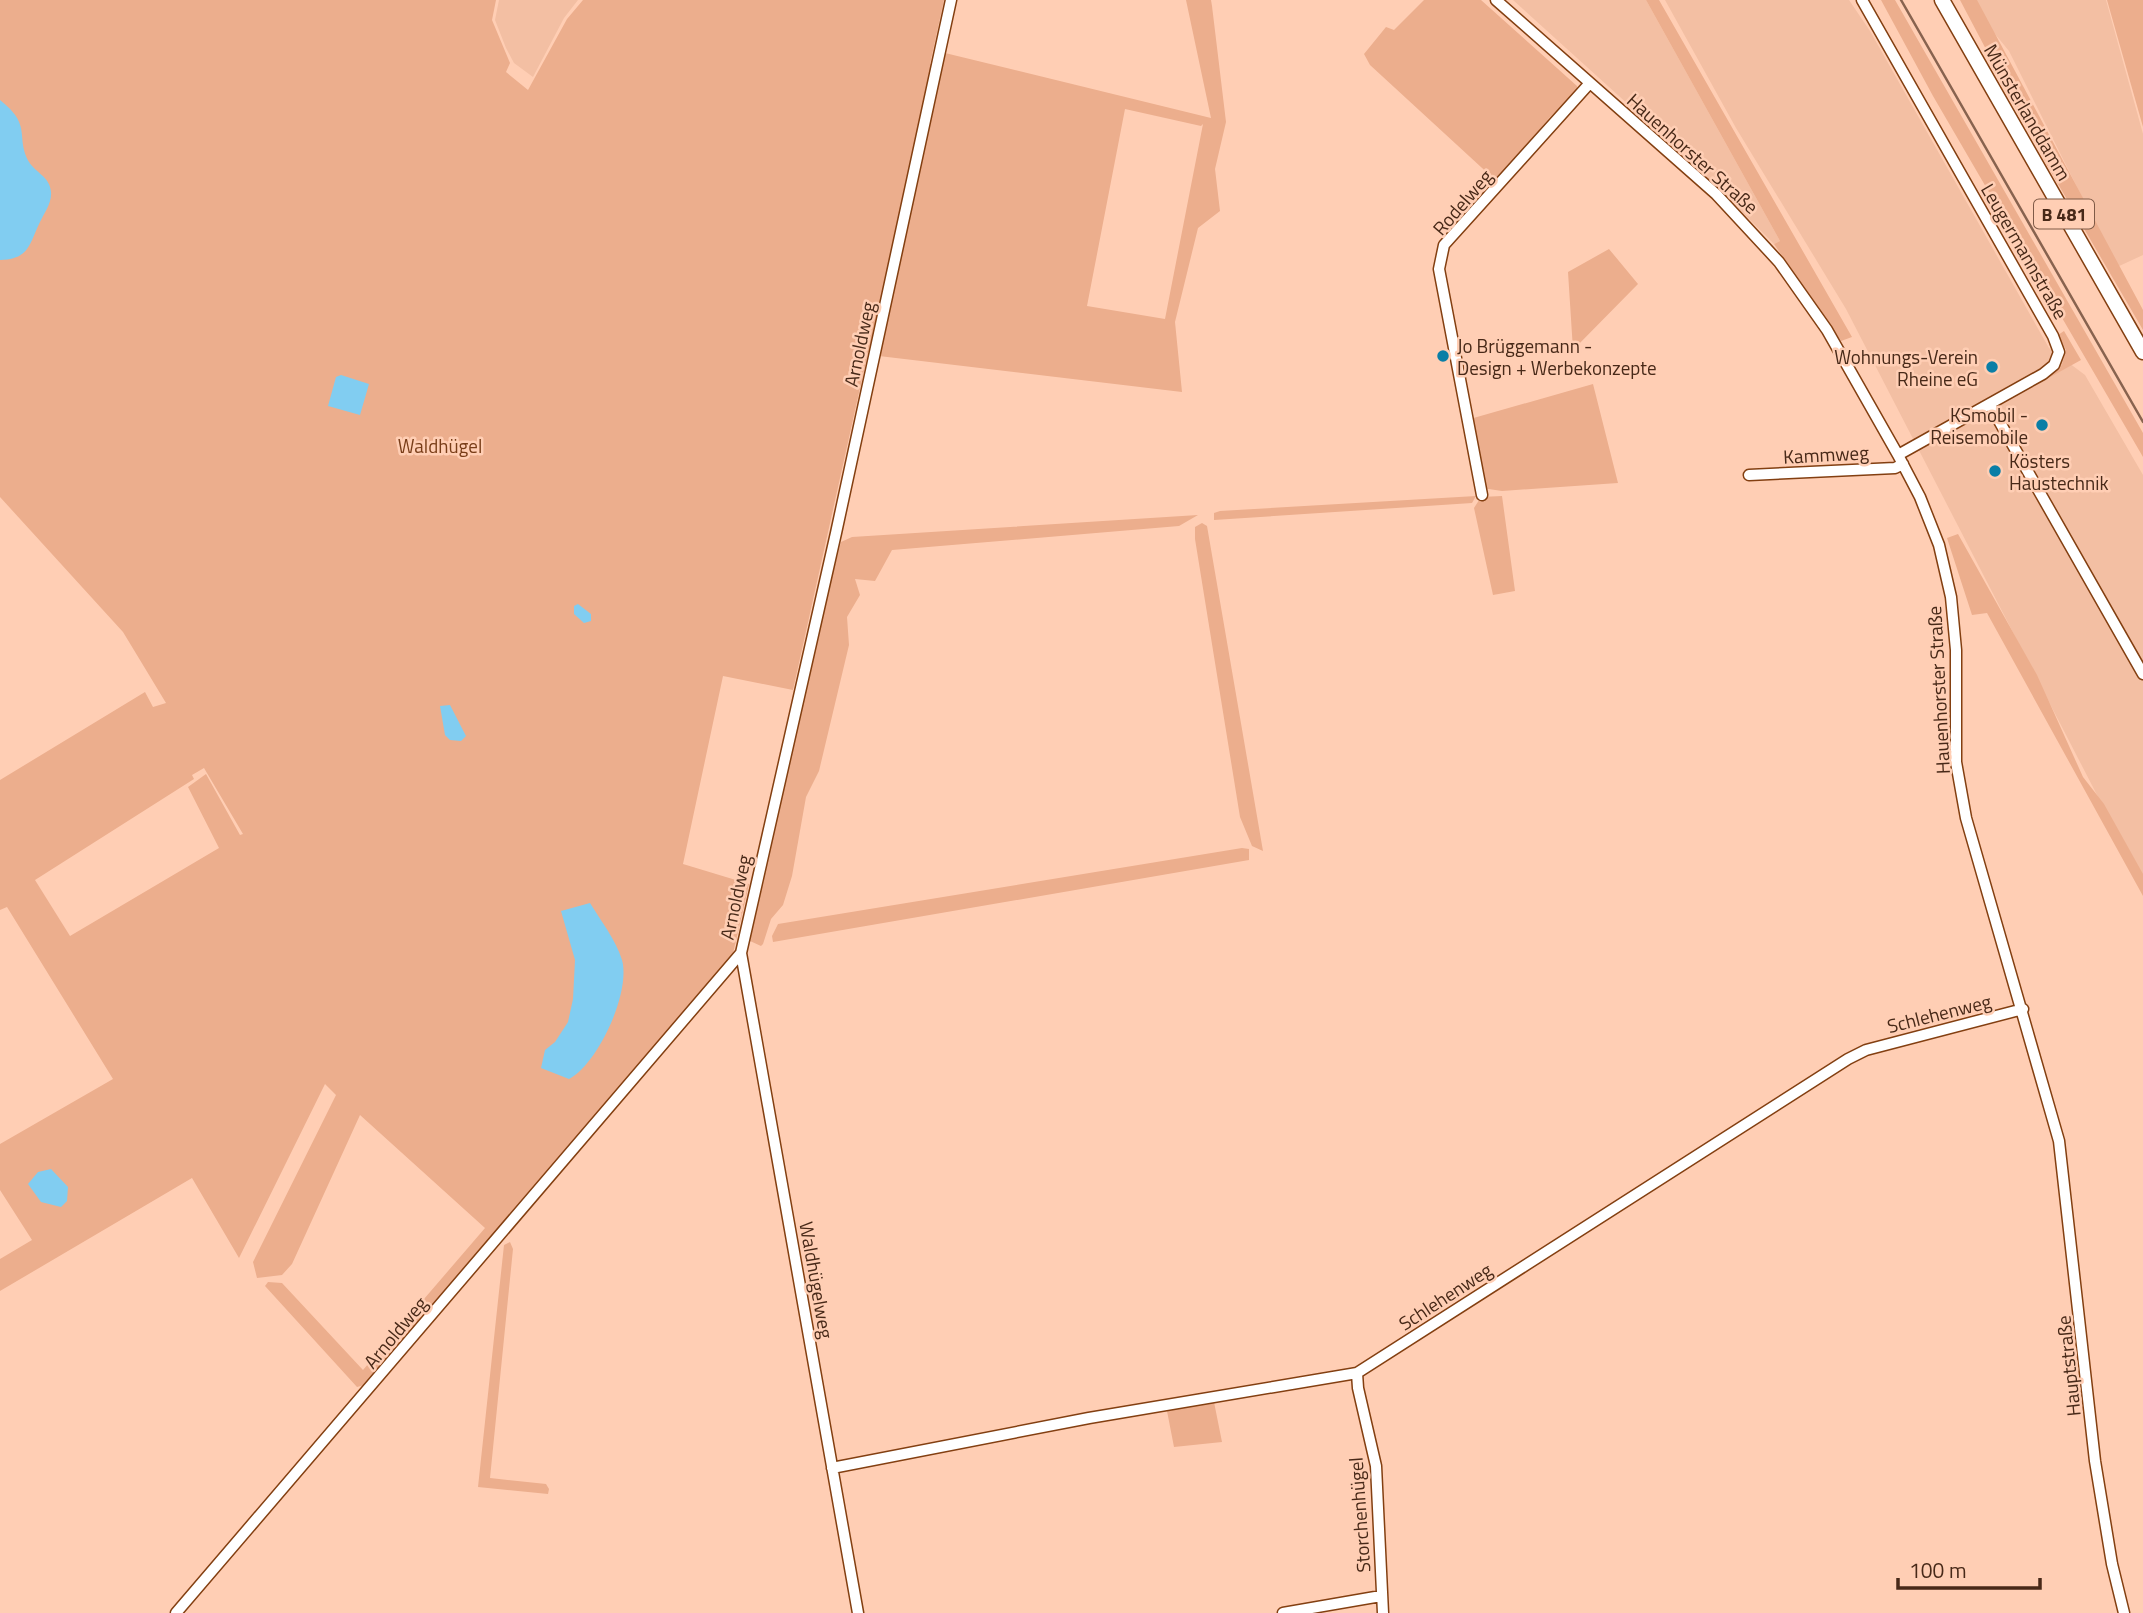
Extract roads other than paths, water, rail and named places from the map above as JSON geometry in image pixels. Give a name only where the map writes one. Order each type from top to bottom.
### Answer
[{"type":"main road","name":"Münsterlanddamm","points":[[1942,0],[2143,352]]},
{"type":"street","name":"Arnoldweg","points":[[176,1613],[741,953],[836,533],[951,0]]},
{"type":"street","name":"Hauenhorster Straße","points":[[1496,0],[1716,194],[1779,262],[1827,330],[1900,460],[1940,545],[1956,650],[1956,762],[1966,818],[2053,1113]]},
{"type":"street","name":"Leugermannstraße","points":[[1861,0],[2058,346],[2057,359],[2049,370],[1900,460]]},
{"type":"street","points":[[1948,0],[1955,21]]},
{"type":"street","name":"Rodelweg","points":[[1482,495],[1439,268],[1444,245],[1589,84]]},
{"type":"street","points":[[1990,405],[2143,674]]},
{"type":"street","name":"Kammweg","points":[[1749,475],[1895,468],[1900,460]]},
{"type":"street","name":"Waldhügelweg","points":[[741,953],[858,1613]]},
{"type":"street","name":"Schlehenweg","points":[[832,1468],[1076,1421],[1357,1373],[1848,1059],[1866,1050],[2022,1009]]},
{"type":"street","name":"Hauptstraße","points":[[2053,1113],[2065,1173],[2100,1495],[2124,1613]]},
{"type":"street","name":"Storchenhügel","points":[[1357,1373],[1376,1466],[1383,1613]]},
{"type":"street","points":[[1283,1613],[1381,1596]]},
{"type":"water","points":[[0,100],[20,124],[25,153],[29,162],[50,187],[51,196],[27,249],[17,257],[0,260]]},
{"type":"water","points":[[341,375],[369,384],[360,415],[328,406],[336,377]]},
{"type":"water","points":[[578,604],[591,614],[591,621],[584,623],[574,614],[574,606]]},
{"type":"water","points":[[450,705],[466,736],[461,741],[450,740],[445,735],[440,706]]},
{"type":"water","points":[[590,903],[622,960],[622,990],[610,1026],[601,1043],[591,1059],[569,1079],[541,1068],[545,1050],[555,1042],[568,1022],[573,999],[575,960],[561,911]]},
{"type":"water","points":[[51,1169],[68,1187],[67,1201],[61,1207],[41,1202],[28,1184],[38,1172]]},
{"type":"railway","points":[[1901,0],[2143,422]]},
{"type":"place","name":"Jo Brüggemann - Design + Werbekonzepte","points":[[1443,356]]},
{"type":"place","name":"Wohnungs-Verein Rheine eG","points":[[1992,367]]},
{"type":"place","name":"KSmobil - Reisemobile","points":[[2042,425]]},
{"type":"place","name":"Kösters Haustechnik","points":[[1995,471]]},
{"type":"park label","name":"Waldhügel","points":[[440,445]]}]
